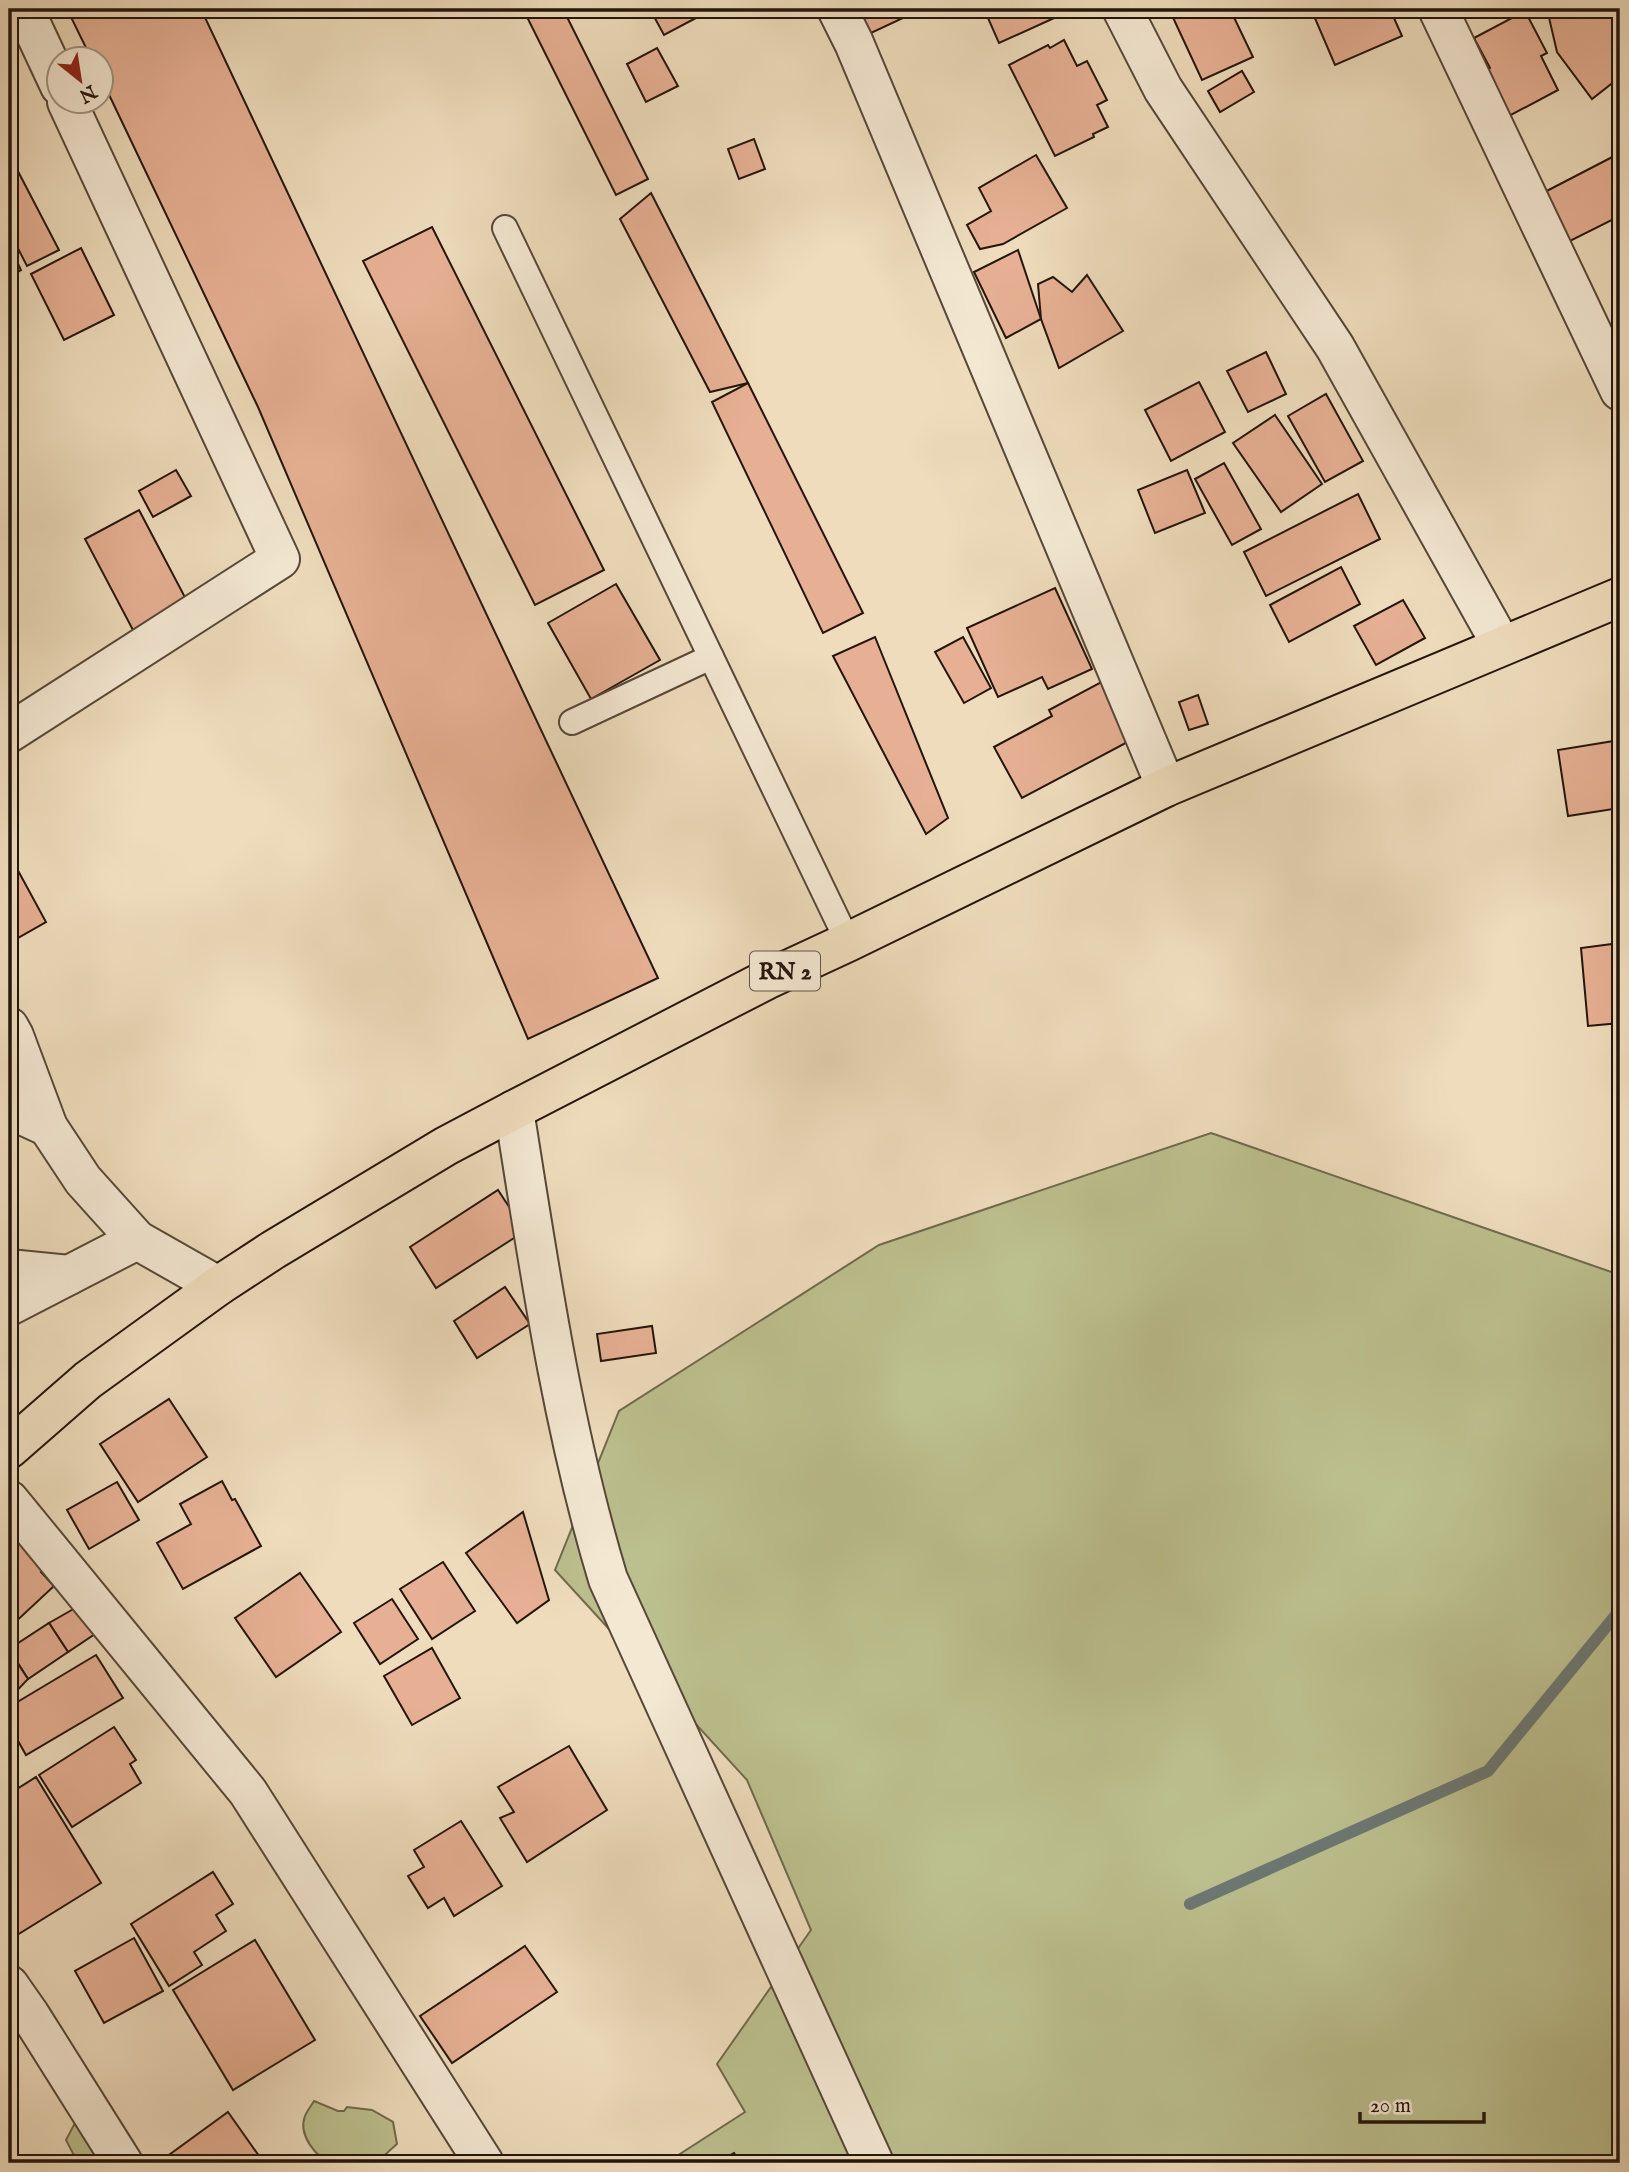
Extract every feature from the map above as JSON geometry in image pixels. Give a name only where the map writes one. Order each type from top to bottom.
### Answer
[{"type":"highway","name":"RN 2","points":[[9,1450],[88,1380],[218,1286],[434,1153],[514,1110],[765,980],[1166,787],[1620,597]]},
{"type":"street","points":[[24,9],[46,56]]},
{"type":"street","points":[[837,9],[1166,787]]},
{"type":"street","points":[[1122,9],[1163,89],[1335,347],[1502,646]]},
{"type":"street","points":[[1438,9],[1620,391]]},
{"type":"street","points":[[9,733],[280,559],[74,116]]},
{"type":"street","points":[[9,1027],[48,1127],[83,1180],[137,1240],[218,1286]]},
{"type":"street","points":[[9,1109],[48,1127]]},
{"type":"street","points":[[514,1110],[540,1274],[582,1489],[608,1579],[874,2163]]},
{"type":"street","points":[[9,1306],[137,1240]]},
{"type":"street","points":[[9,1269],[69,1275]]},
{"type":"street","points":[[9,1500],[248,1792],[484,2163]]},
{"type":"street","points":[[9,1985],[123,2163]]},
{"type":"lane","points":[[505,228],[848,942]]},
{"type":"lane","points":[[572,722],[711,657]]},
{"type":"green space","points":[[1211,1133],[1620,1275],[1620,2163],[666,2163],[745,2112],[717,2064],[811,1930],[747,1780],[555,1570],[619,1411],[879,1245]]},
{"type":"green space","points":[[314,2101],[338,2111],[344,2111],[347,2107],[372,2110],[393,2122],[397,2144],[376,2163],[357,2160],[337,2164],[326,2160],[314,2151],[304,2130],[305,2116]]},
{"type":"green space","points":[[85,2104],[110,2163],[78,2163],[66,2140]]},
{"type":"building","points":[[67,9],[201,9],[658,978],[528,1039],[258,407],[116,109],[116,46],[85,46]]},
{"type":"building","points":[[523,9],[563,9],[648,179],[616,195]]},
{"type":"building","points":[[691,9],[696,18],[664,35],[651,11]]},
{"type":"building","points":[[859,9],[922,9],[871,33]]},
{"type":"building","points":[[984,9],[1074,9],[999,43]]},
{"type":"building","points":[[1169,9],[1230,9],[1253,57],[1202,80]]},
{"type":"building","points":[[1311,9],[1390,9],[1402,36],[1335,65]]},
{"type":"building","points":[[1547,9],[1620,9],[1620,77],[1592,99],[1557,52]]},
{"type":"building","points":[[1525,11],[1547,53],[1541,56],[1558,90],[1509,116],[1486,71],[1490,68],[1474,38]]},
{"type":"building","points":[[1064,40],[1077,66],[1087,61],[1107,100],[1097,105],[1108,127],[1055,156],[1009,65]]},
{"type":"building","points":[[657,48],[678,86],[646,102],[627,64]]},
{"type":"building","points":[[1242,71],[1254,92],[1220,112],[1208,91]]},
{"type":"building","points":[[754,139],[765,169],[739,179],[728,149]]},
{"type":"building","points":[[1620,153],[1620,216],[1562,245],[1537,196]]},
{"type":"building","points":[[9,154],[59,250],[27,266],[9,231]]},
{"type":"building","points":[[1036,155],[1067,208],[1003,244],[980,249],[967,225],[991,211],[979,188]]},
{"type":"building","points":[[651,193],[748,383],[710,392],[620,219]]},
{"type":"building","points":[[432,227],[604,570],[535,605],[363,261]]},
{"type":"building","points":[[9,245],[21,270],[9,277]]},
{"type":"building","points":[[81,248],[114,315],[64,340],[31,274]]},
{"type":"building","points":[[1018,250],[1041,319],[1006,338],[974,272]]},
{"type":"building","points":[[1087,275],[1123,331],[1059,368],[1041,319],[1038,284],[1053,277],[1072,292]]},
{"type":"building","points":[[1266,352],[1286,394],[1248,412],[1227,371]]},
{"type":"building","points":[[1199,382],[1225,432],[1171,461],[1145,410]]},
{"type":"building","points":[[748,383],[863,613],[823,633],[712,402]]},
{"type":"building","points":[[1326,394],[1363,461],[1325,482],[1288,416]]},
{"type":"building","points":[[1275,415],[1322,484],[1281,512],[1233,443]]},
{"type":"building","points":[[1224,463],[1261,529],[1232,545],[1195,479]]},
{"type":"building","points":[[176,470],[191,496],[153,517],[139,491]]},
{"type":"building","points":[[1187,470],[1205,513],[1155,533],[1138,490]]},
{"type":"building","points":[[1358,494],[1380,539],[1266,596],[1244,552]]},
{"type":"building","points":[[139,510],[188,603],[134,632],[85,539]]},
{"type":"building","points":[[1341,567],[1360,604],[1289,642],[1270,605]]},
{"type":"building","points":[[616,584],[660,660],[591,699],[548,623]]},
{"type":"building","points":[[1055,588],[1092,669],[1048,689],[1042,677],[998,697],[967,628]]},
{"type":"building","points":[[1403,600],[1425,638],[1376,665],[1354,626]]},
{"type":"building","points":[[875,637],[948,818],[926,834],[833,656]]},
{"type":"building","points":[[963,637],[991,688],[964,703],[935,652]]},
{"type":"building","points":[[1107,679],[1137,737],[1022,798],[994,747],[1052,716],[1049,710]]},
{"type":"building","points":[[1198,695],[1208,724],[1189,730],[1179,702]]},
{"type":"building","points":[[1620,740],[1620,808],[1568,816],[1558,750]]},
{"type":"building","points":[[9,854],[46,922],[9,943]]},
{"type":"building","points":[[1620,943],[1620,1023],[1588,1026],[1581,948]]},
{"type":"building","points":[[498,1190],[525,1231],[436,1288],[410,1247]]},
{"type":"building","points":[[505,1287],[530,1324],[477,1358],[454,1321]]},
{"type":"building","points":[[652,1326],[656,1353],[601,1361],[597,1334]]},
{"type":"building","points":[[169,1399],[207,1457],[138,1502],[100,1444]]},
{"type":"building","points":[[222,1481],[261,1546],[183,1589],[157,1543],[191,1524],[180,1504]]},
{"type":"building","points":[[117,1482],[139,1520],[89,1549],[67,1510]]},
{"type":"building","points":[[523,1512],[549,1600],[517,1623],[466,1553]]},
{"type":"building","points":[[22,1538],[48,1566],[41,1572],[54,1586],[9,1628],[9,1551]]},
{"type":"building","points":[[443,1562],[475,1611],[432,1639],[400,1589]]},
{"type":"building","points":[[300,1573],[341,1632],[276,1677],[235,1618]]},
{"type":"building","points":[[392,1599],[418,1639],[380,1664],[354,1623]]},
{"type":"building","points":[[77,1607],[95,1634],[68,1652],[49,1623]]},
{"type":"building","points":[[49,1623],[68,1652],[28,1679],[9,1649]]},
{"type":"building","points":[[432,1648],[460,1698],[412,1725],[384,1676]]},
{"type":"building","points":[[9,1650],[28,1679],[9,1699]]},
{"type":"building","points":[[96,1655],[123,1698],[26,1755],[9,1725],[9,1707]]},
{"type":"building","points":[[114,1727],[136,1760],[130,1764],[141,1783],[72,1827],[39,1775]]},
{"type":"building","points":[[569,1746],[607,1810],[527,1862],[500,1818],[514,1812],[498,1787]]},
{"type":"building","points":[[36,1777],[101,1883],[9,1940],[9,1794]]},
{"type":"building","points":[[461,1821],[502,1886],[454,1916],[444,1898],[428,1908],[408,1876],[424,1867],[414,1850]]},
{"type":"building","points":[[213,1872],[233,1904],[216,1915],[226,1931],[194,1952],[202,1965],[169,1986],[131,1924]]},
{"type":"building","points":[[134,1938],[163,1991],[104,2023],[75,1971]]},
{"type":"building","points":[[255,1940],[315,2040],[233,2090],[173,1990]]},
{"type":"building","points":[[525,1946],[557,1992],[452,2063],[420,2016]]},
{"type":"building","points":[[228,2112],[264,2163],[164,2163],[162,2160]]},
{"type":"building","points":[[734,2153],[740,2163],[716,2163]]},
{"type":"waterway","points":[[1190,1904],[1488,1771],[1620,1610]]}]
